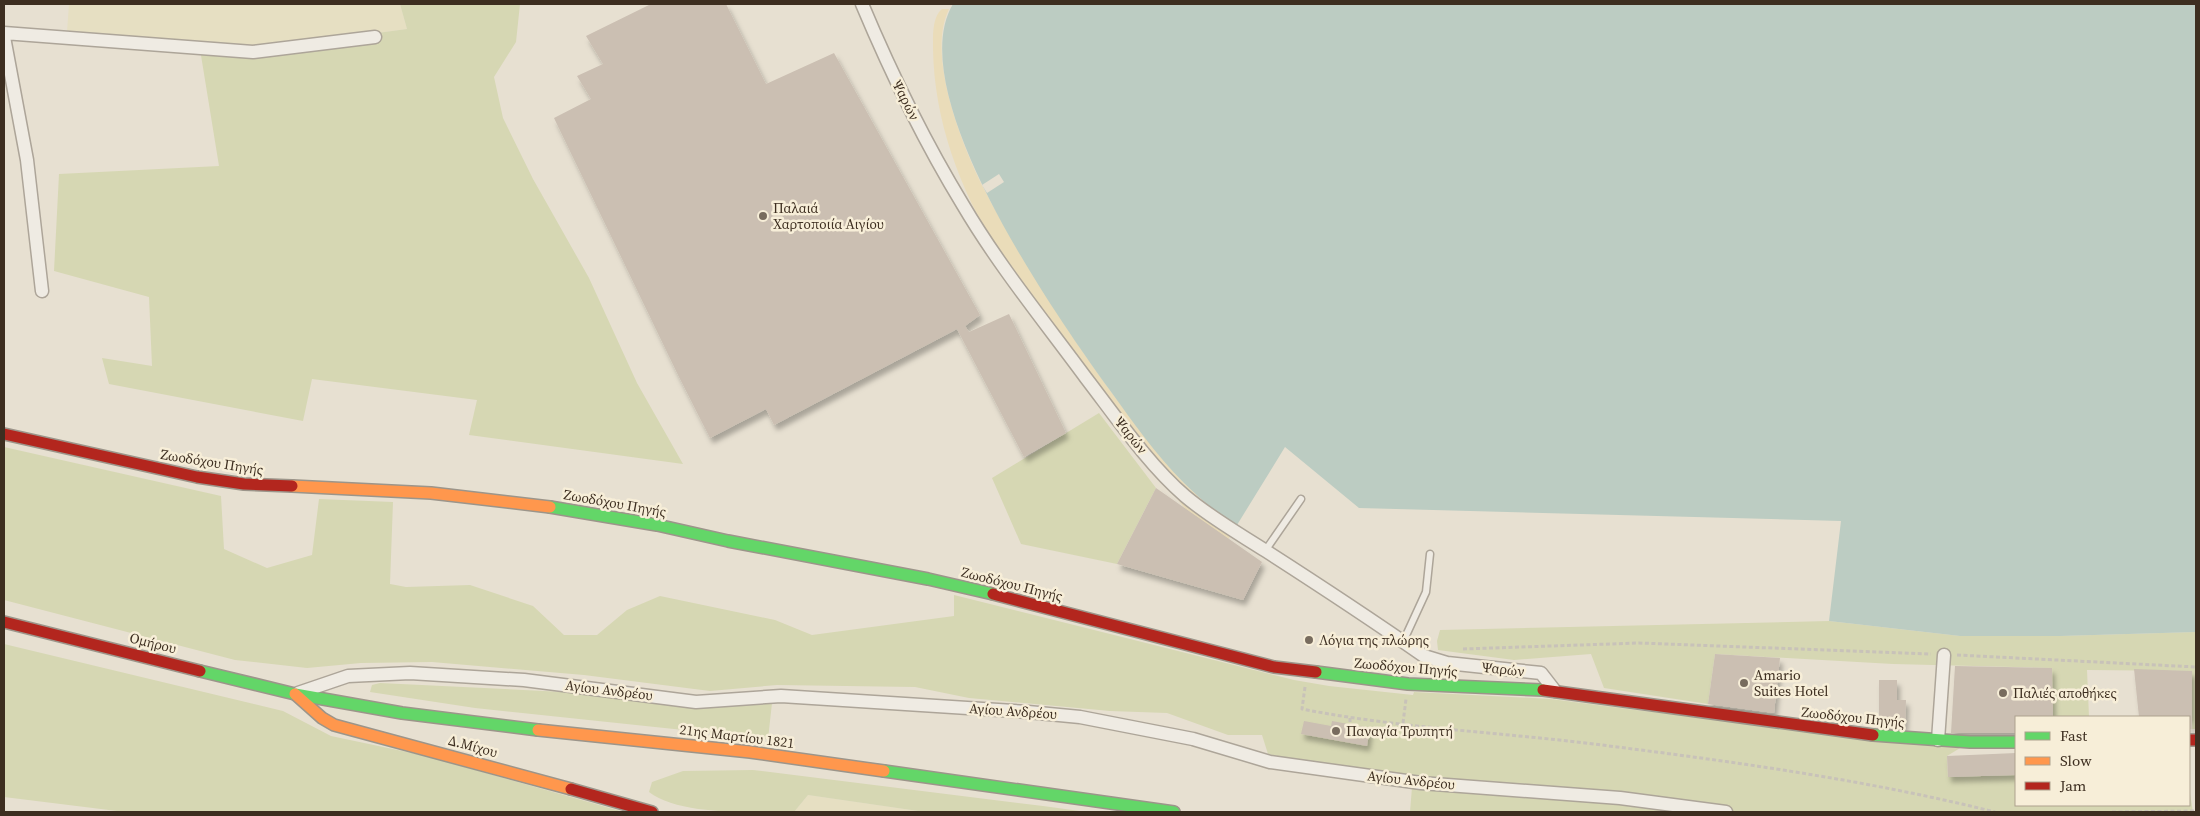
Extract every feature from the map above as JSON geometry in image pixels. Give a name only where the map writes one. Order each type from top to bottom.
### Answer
[{"type":"main road","name":"Ζωοδόχου Πηγής","points":[[4,434],[197,477],[244,484],[431,493],[519,502],[649,523],[747,545],[928,579],[1034,604],[1274,667],[1408,684],[1555,691],[1846,733],[1938,740],[2015,742]]},
{"type":"main road","name":"Ομήρου","points":[[4,622],[295,694]]},
{"type":"main road","name":"Δ.Μίχου","points":[[295,694],[322,718],[334,725],[473,761],[652,812]]},
{"type":"main road","name":"21ης Μαρτίου 1821","points":[[295,694],[402,713],[572,734],[750,752],[1174,812]]},
{"type":"street","name":"Ψαρών","points":[[862,4],[892,74],[946,176],[1011,279],[1124,428],[1183,494],[1213,519],[1424,656],[1447,663],[1541,673],[1555,691]]},
{"type":"street","points":[[4,32],[253,52],[375,37]]},
{"type":"street","points":[[4,37],[26,160],[42,291]]},
{"type":"street","points":[[1938,740],[1944,655]]},
{"type":"street","name":"Αγίου Ανδρέου","points":[[295,694],[348,676],[410,673],[524,680],[696,702],[781,696],[1080,717],[1193,739],[1270,762],[1421,783],[1620,798],[1726,812]]},
{"type":"lane","points":[[1265,551],[1301,499]]},
{"type":"lane","points":[[1403,642],[1426,592],[1430,554]]},
{"type":"path","points":[[1457,649],[1639,643],[2196,667]]},
{"type":"path","points":[[1308,672],[1302,709],[1350,718],[1731,762],[1880,787],[1995,812]]},
{"type":"path","points":[[1403,723],[1408,684]]},
{"type":"path","points":[[1350,718],[1350,724]]},
{"type":"path","points":[[2112,812],[2196,811]]},
{"type":"shaded area","points":[[69,4],[400,4],[407,29],[288,45],[251,47],[67,32]]},
{"type":"shaded area","points":[[953,4],[2196,4],[2196,632],[2060,636],[1960,636],[1829,621],[1841,521],[1359,508],[1285,447],[1237,525],[1216,511],[1190,489],[1145,438],[1055,311],[1022,259],[991,203],[965,146],[948,91],[942,43]]},
{"type":"shaded area","points":[[808,795],[925,812],[794,812]]},
{"type":"green space","points":[[400,4],[520,4],[516,42],[494,77],[503,118],[533,179],[589,278],[637,383],[683,464],[469,435],[477,400],[312,379],[303,421],[109,384],[102,358],[152,366],[149,297],[54,271],[59,174],[219,166],[199,43],[251,47],[288,45],[407,29]]},
{"type":"green space","points":[[1099,413],[1156,488],[1117,564],[1021,544],[992,478]]},
{"type":"green space","points":[[4,447],[221,496],[224,549],[267,568],[312,555],[319,499],[393,502],[390,584],[406,587],[470,585],[533,606],[564,635],[597,635],[627,610],[660,596],[775,620],[812,635],[954,616],[954,595],[1294,680],[1329,686],[1413,695],[1414,692],[1551,699],[1643,711],[1970,742],[1947,756],[1948,777],[2015,775],[2015,806],[2190,806],[2190,793],[2193,812],[1410,812],[1413,775],[1341,768],[1268,754],[1262,735],[1228,735],[1167,713],[1110,711],[969,698],[915,687],[777,685],[710,691],[584,675],[432,662],[361,663],[307,668],[235,660],[4,600]]},
{"type":"green space","points":[[1829,621],[1960,636],[2060,636],[2196,632],[2196,729],[2192,729],[2192,671],[2087,670],[2089,716],[2053,716],[2051,668],[1893,664],[1715,654],[1708,704],[1604,688],[1591,654],[1514,660],[1438,650],[1437,641],[1440,630]]},
{"type":"green space","points":[[4,644],[283,711],[331,736],[426,756],[624,812],[125,812],[4,797]]},
{"type":"green space","points":[[380,683],[564,692],[695,707],[772,703],[768,739],[475,708],[370,692],[372,685]]},
{"type":"green space","points":[[753,770],[1087,812],[925,812],[808,795],[794,812],[739,812],[698,809],[679,805],[663,800],[649,792],[652,782],[683,771]]},
{"type":"sand","points":[[942,9],[949,9],[944,26],[942,44],[946,85],[957,125],[970,159],[989,199],[1066,327],[1125,411],[1172,471],[1209,506],[1237,525],[1225,545],[1191,516],[1167,486],[997,250],[984,227],[961,179],[944,128],[938,102],[933,32],[936,17]]},
{"type":"pier","points":[[999,174],[1004,182],[987,193],[982,185]]},
{"type":"building","name":"Παλαιά Χαρτοποιία Αιγίου","points":[[651,4],[726,4],[766,84],[834,53],[980,315],[965,326],[969,332],[1009,314],[1066,433],[1024,457],[957,329],[774,425],[766,409],[710,438],[554,118],[591,99],[577,76],[603,64],[586,36]]},
{"type":"building","points":[[1156,488],[1262,562],[1243,600],[1117,564]]},
{"type":"building","name":"Amario Suites Hotel","points":[[1715,654],[1780,658],[1774,713],[1708,704]]},
{"type":"building","name":"Παλιές αποθήκες","points":[[1955,666],[2052,668],[2053,716],[2015,716],[2015,733],[1951,733]]},
{"type":"building","points":[[2134,669],[2192,671],[2192,729],[2190,729],[2190,716],[2139,716]]},
{"type":"building","points":[[1879,680],[1897,680],[1897,700],[1906,700],[1905,727],[1879,726]]},
{"type":"building","name":"Παναγία Τρυπητή","points":[[1304,721],[1331,726],[1332,721],[1370,728],[1367,746],[1301,734]]},
{"type":"building","points":[[2015,753],[2015,775],[1948,777],[1947,756]]},
{"type":"traffic: fast","points":[[550,507],[657,525],[728,541],[928,579],[993,594]]},
{"type":"traffic: fast","points":[[200,671],[295,694],[402,713],[538,730]]},
{"type":"traffic: fast","points":[[1316,672],[1408,684],[1543,690]]},
{"type":"traffic: fast","points":[[1873,735],[1970,742],[2015,742]]},
{"type":"traffic: fast","points":[[884,771],[1174,812]]},
{"type":"traffic: slow","points":[[292,486],[431,493],[550,507]]},
{"type":"traffic: slow","points":[[295,694],[322,718],[334,725],[571,789]]},
{"type":"traffic: slow","points":[[538,730],[750,752],[884,771]]},
{"type":"traffic: jam","points":[[4,434],[197,477],[244,484],[292,486]]},
{"type":"traffic: jam","points":[[993,594],[1274,667],[1316,672]]},
{"type":"traffic: jam","points":[[4,622],[200,671]]},
{"type":"traffic: jam","points":[[1543,690],[1873,735]]},
{"type":"traffic: jam","points":[[2190,740],[2196,740]]},
{"type":"traffic: jam","points":[[571,789],[652,812]]},
{"type":"place","name":"Παλαιά Χαρτοποιία Αιγίου","points":[[763,216]]},
{"type":"place","name":"Λόγια της πλώρης","points":[[1309,640]]},
{"type":"place","name":"Amario Suites Hotel","points":[[1744,683]]},
{"type":"place","name":"Παλιές αποθήκες","points":[[2003,693]]},
{"type":"place","name":"Παναγία Τρυπητή","points":[[1336,731]]}]
